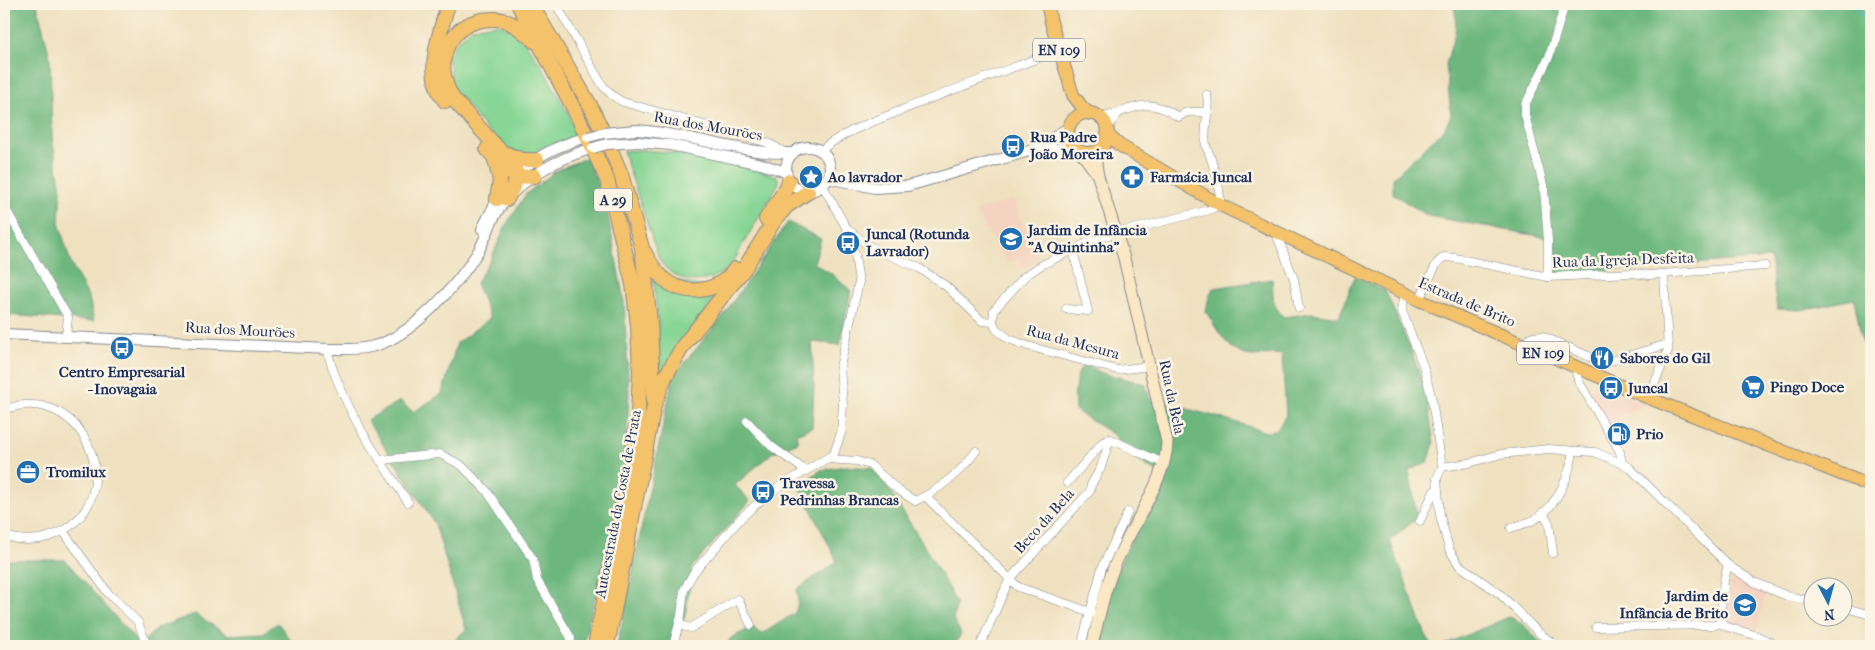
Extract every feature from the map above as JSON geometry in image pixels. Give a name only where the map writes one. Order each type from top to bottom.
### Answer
[{"type":"highway","points":[[448,4],[434,66],[436,85],[443,99],[497,154],[524,160],[537,160]]},
{"type":"highway","name":"Autoestrada da Costa de Prata","points":[[518,4],[591,142],[607,179],[633,284],[638,326],[640,371],[638,414],[630,467],[595,646]]},
{"type":"highway","name":"Autoestrada da Costa de Prata","points":[[531,4],[590,105],[606,138],[621,174],[642,248],[650,323],[654,406],[607,646]]},
{"type":"highway","points":[[535,176],[516,176],[507,172],[497,154],[447,90],[442,62],[453,36],[464,26],[478,21],[496,19],[512,23],[539,44]]},
{"type":"highway","points":[[497,154],[502,199]]},
{"type":"highway","points":[[502,199],[514,186],[516,176]]},
{"type":"highway","points":[[642,248],[657,273],[670,284],[690,290],[709,288],[719,284],[733,272],[784,192],[787,176]]},
{"type":"highway","points":[[654,406],[665,377],[683,346],[744,270],[774,221],[787,206],[808,192]]},
{"type":"main road","name":"EN 109","points":[[1048,4],[1073,95],[1101,132]]},
{"type":"main road","name":"EN 109","points":[[1073,95],[1068,138],[1078,150],[1092,152],[1101,132]]},
{"type":"main road","name":"EN 109","points":[[1070,124],[1083,114],[1101,132]]},
{"type":"main road","name":"Estrada de Brito","points":[[1101,132],[1119,145],[1220,205],[1419,300],[1649,398],[1871,486]]},
{"type":"main road","name":"Rua da Bela","points":[[1092,646],[1094,614],[1117,559],[1164,464],[1167,454],[1167,442],[1124,258],[1098,176],[1096,164],[1101,132]]},
{"type":"main road","name":"Rua da Bela","points":[[1078,150],[1098,176]]},
{"type":"street","points":[[556,4],[607,92],[615,98],[768,143],[790,153]]},
{"type":"street","points":[[1548,277],[1548,241],[1544,189],[1525,115],[1525,105],[1549,58],[1564,8]]},
{"type":"street","points":[[820,151],[842,136],[874,122],[1060,50]]},
{"type":"street","points":[[993,322],[994,310],[1025,276],[1040,266],[1098,238],[1209,210],[1220,205],[1220,197],[1204,134],[1208,112],[1207,94]]},
{"type":"street","points":[[1101,132],[1120,112],[1143,104],[1156,106],[1178,117],[1186,112],[1208,112]]},
{"type":"street","points":[[1101,132],[1120,112]]},
{"type":"street","points":[[1043,147],[1048,141],[1060,135],[1070,124]]},
{"type":"street","name":"Rua dos Mourões","points":[[516,176],[552,150],[573,141],[596,135],[636,130],[671,133],[764,152],[790,153]]},
{"type":"street","name":"Rua dos Mourões","points":[[4,334],[328,349],[371,347],[392,340],[437,303],[453,285],[502,199],[558,160],[607,144],[638,142],[670,145],[761,164],[787,176]]},
{"type":"street","points":[[808,147],[820,151],[826,156],[829,163],[830,171],[826,182],[814,191],[799,190],[787,176],[787,162],[790,153],[800,148],[808,147]]},
{"type":"street","points":[[826,182],[875,188],[908,186],[1043,147],[1078,150]]},
{"type":"street","points":[[673,646],[679,625],[684,590],[694,572],[741,518],[769,493],[834,454],[841,433],[843,404],[840,367],[859,282],[855,255],[847,229],[826,182]]},
{"type":"street","points":[[4,206],[68,318],[66,337]]},
{"type":"street","name":"Rua da Mesura","points":[[847,229],[871,247],[919,268],[946,286],[982,321],[993,322],[996,329],[1009,339],[1117,370],[1150,366]]},
{"type":"street","points":[[1276,233],[1294,279],[1300,308]]},
{"type":"street","points":[[855,255],[862,249],[871,247]]},
{"type":"street","points":[[1066,309],[1088,311],[1073,250]]},
{"type":"street","name":"Rua da Igreja Desfeita","points":[[1419,300],[1437,263],[1444,257],[1548,277],[1632,273],[1649,275],[1765,266]]},
{"type":"street","points":[[1649,398],[1668,350],[1664,274]]},
{"type":"street","points":[[1405,293],[1402,311],[1424,368],[1432,400],[1442,466],[1437,478],[1440,515],[1449,548],[1459,566],[1500,594],[1539,633],[1557,646]]},
{"type":"street","points":[[1526,346],[1530,337],[1542,336],[1604,363],[1668,344]]},
{"type":"street","points":[[328,349],[329,360],[342,393],[368,444],[408,502]]},
{"type":"street","points":[[1575,367],[1578,380],[1620,452],[1622,463]]},
{"type":"street","points":[[4,535],[11,538],[28,540],[46,538],[63,531],[76,520],[87,506],[93,490],[96,473],[93,456],[87,440],[72,423],[53,410],[39,406],[5,409]]},
{"type":"street","points":[[747,422],[771,446],[806,471]]},
{"type":"street","points":[[1067,483],[1103,442],[1110,439],[1164,464]]},
{"type":"street","name":"Beco da Bela","points":[[980,646],[1009,580],[1090,492],[1091,485],[1101,467],[1110,439]]},
{"type":"street","points":[[1442,466],[1501,454],[1548,449],[1595,452],[1622,463],[1654,491],[1728,565],[1754,582],[1787,596],[1802,599]]},
{"type":"street","points":[[1512,528],[1536,519],[1563,487],[1573,451]]},
{"type":"street","points":[[827,459],[857,461],[870,465],[898,490],[915,500],[925,496],[964,467],[976,452]]},
{"type":"street","points":[[380,460],[440,454],[461,465],[486,490],[533,559],[537,580],[570,638],[570,646]]},
{"type":"street","points":[[1420,521],[1434,491],[1438,490]]},
{"type":"street","points":[[925,496],[1018,587],[1094,614]]},
{"type":"street","name":"Rua da Bela","points":[[1081,646],[1094,614],[1102,568],[1128,512]]},
{"type":"street","points":[[1543,512],[1549,523],[1553,553]]},
{"type":"street","points":[[63,531],[108,592],[138,622],[147,646]]},
{"type":"street","points":[[1728,565],[1724,580],[1721,623],[1724,626],[1758,636],[1776,646]]},
{"type":"street","points":[[679,625],[691,628],[738,599],[751,625]]},
{"type":"street","points":[[1852,610],[1871,615]]},
{"type":"street","points":[[1596,627],[1715,625],[1721,623]]},
{"type":"shaded area","name":"Jardim de Infância \"A Quintinha\"","points":[[1014,199],[1039,260],[1024,269],[1018,259],[1008,263],[975,211]]},
{"type":"shaded area","name":"Prio","points":[[1596,384],[1645,403],[1643,407],[1618,416],[1637,461],[1630,460],[1622,452],[1589,392]]},
{"type":"shaded area","name":"Jardim de Infância de Brito","points":[[1739,579],[1766,593],[1757,633],[1735,626],[1725,617],[1730,584],[1732,580]]},
{"type":"green space","points":[[4,4],[37,4],[50,58],[52,137],[61,190],[59,223],[71,264],[89,298],[94,321],[4,315]]},
{"type":"green space","points":[[1454,4],[1861,4],[1871,16],[1871,372],[1868,372],[1854,299],[1801,310],[1777,309],[1770,258],[1554,274],[1550,238],[1428,216],[1393,194],[1393,178],[1444,129],[1451,116],[1446,64],[1455,33]]},
{"type":"green space","points":[[497,24],[511,29],[522,38],[541,65],[580,134],[536,154],[521,154],[499,145],[452,87],[449,56],[455,44],[472,28]]},
{"type":"green space","points":[[643,150],[711,159],[777,176],[779,183],[735,259],[720,274],[701,280],[682,279],[666,268],[659,259],[623,151]]},
{"type":"green space","points":[[586,158],[605,199],[624,302],[629,392],[627,438],[615,515],[583,646],[449,646],[466,629],[435,524],[367,420],[400,401],[413,412],[442,394],[457,343],[490,318],[476,283],[490,261],[506,225],[526,194],[557,170]]},
{"type":"green space","points":[[788,222],[821,239],[814,263],[832,274],[851,291],[840,345],[812,342],[814,386],[812,427],[796,434],[798,442],[772,453],[735,485],[750,501],[692,567],[686,611],[674,646],[617,646],[673,377],[723,316]]},
{"type":"green space","points":[[653,275],[719,291],[664,373],[659,372],[658,322]]},
{"type":"green space","points":[[1355,276],[1385,290],[1413,355],[1426,393],[1434,443],[1428,463],[1409,470],[1417,518],[1390,541],[1427,638],[1433,646],[1096,646],[1110,593],[1123,556],[1162,487],[1161,475],[1134,458],[1114,435],[1075,410],[1077,379],[1081,368],[1085,364],[1102,373],[1145,384],[1150,399],[1266,432],[1276,431],[1286,415],[1282,355],[1245,355],[1231,347],[1206,312],[1209,296],[1214,288],[1272,279],[1276,308],[1284,317],[1312,313],[1339,317]]},
{"type":"green space","points":[[846,466],[872,468],[884,482],[925,547],[957,604],[953,619],[961,633],[955,646],[726,646],[731,638],[753,627],[762,634],[795,613],[798,603],[797,589],[837,561],[799,486],[821,470]]},
{"type":"green space","points":[[4,560],[65,560],[140,645],[157,628],[195,614],[228,635],[263,633],[278,623],[295,646],[4,646]]},
{"type":"green space","points":[[1509,617],[1524,626],[1545,646],[1441,646]]},
{"type":"waterway","points":[[1850,4],[1871,21]]},
{"type":"place","name":"Rua Padre João Moreira","points":[[1013,146]]},
{"type":"place","name":"Ao lavrador","points":[[811,177]]},
{"type":"place","name":"Farmácia Juncal","points":[[1132,177]]},
{"type":"place","name":"Jardim de Infância \"A Quintinha\"","points":[[1011,239]]},
{"type":"place","name":"Juncal (Rotunda Lavrador)","points":[[848,243]]},
{"type":"place","name":"Centro Empresarial - Inovagaia","points":[[122,348]]},
{"type":"place","name":"Sabores do Gil","points":[[1602,358]]},
{"type":"place","name":"Pingo Doce","points":[[1753,387]]},
{"type":"place","name":"Juncal","points":[[1611,388]]},
{"type":"place","name":"Prio","points":[[1619,434]]},
{"type":"place","name":"Tromilux","points":[[28,472]]},
{"type":"place","name":"Travessa Pedrinhas Brancas","points":[[763,492]]},
{"type":"place","name":"Jardim de Infância de Brito","points":[[1745,605]]}]
